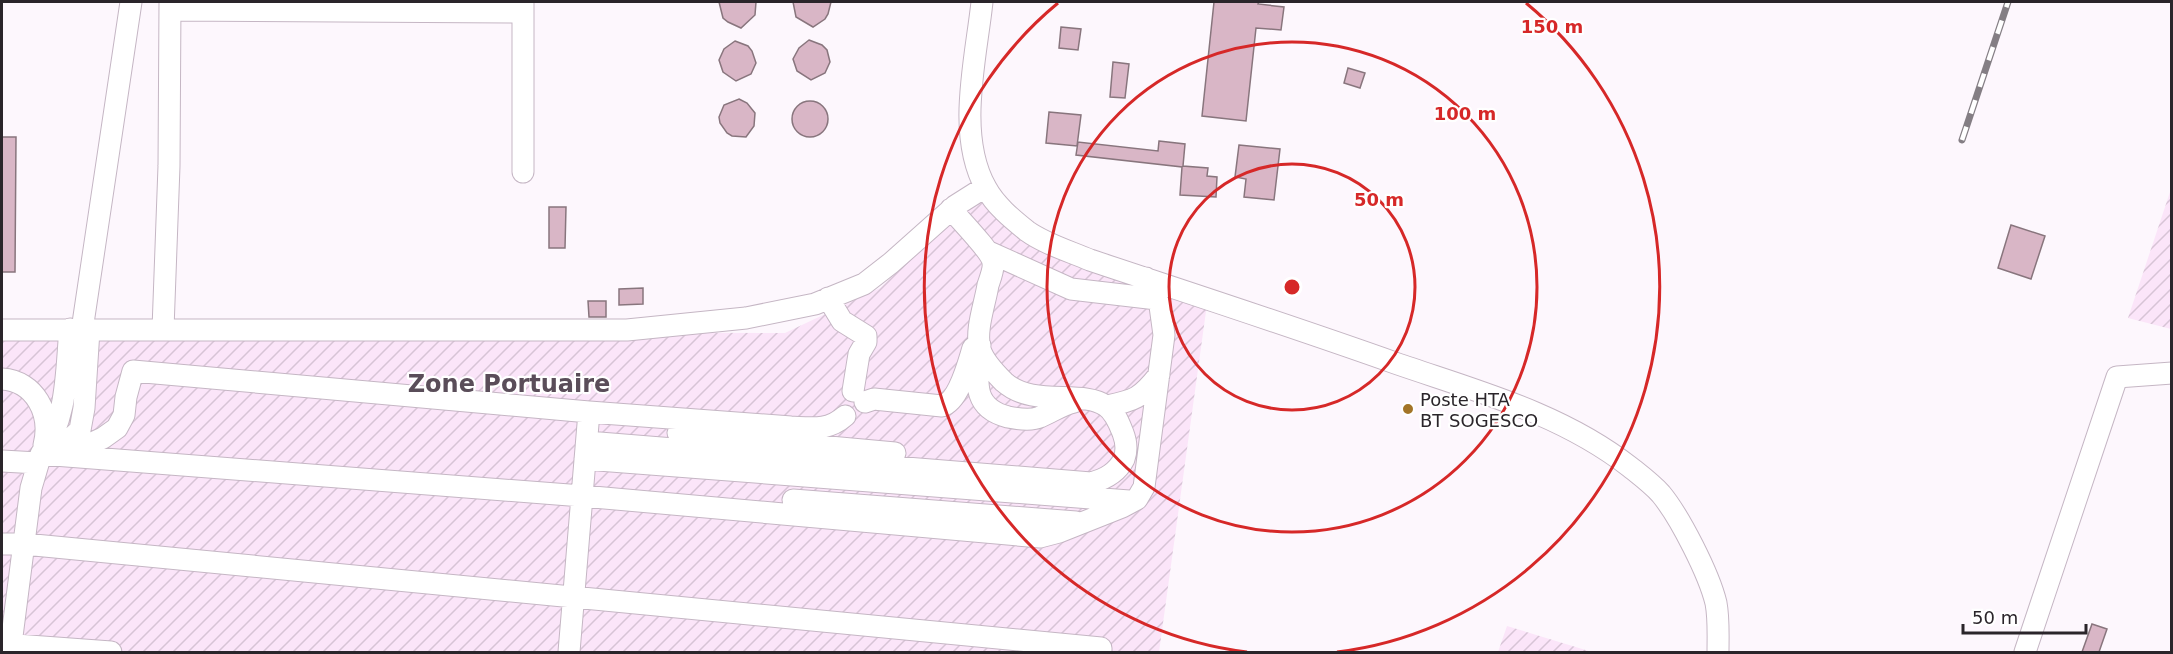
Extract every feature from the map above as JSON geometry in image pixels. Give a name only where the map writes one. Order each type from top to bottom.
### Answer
[{"type":"street","points":[[39,458],[50,442],[61,414],[80,330],[131,2]]},
{"type":"street","points":[[982,2],[972,77],[970,126],[974,156],[985,187],[997,205],[1028,231],[1090,260],[1520,406],[1568,427],[1610,452],[1660,494],[1698,558],[1716,604],[1718,652]]},
{"type":"street","points":[[163,330],[169,166],[170,6],[523,7],[523,172]]},
{"type":"street","points":[[2,330],[627,330],[746,318],[816,304],[864,284],[951,210],[985,187]]},
{"type":"street","points":[[951,210],[989,252],[1071,289],[1157,299]]},
{"type":"street","points":[[2,461],[39,458],[586,456],[1107,470],[1126,450],[1125,438],[1117,418],[1107,406],[1083,399],[1039,397],[1006,384],[980,349],[980,321],[993,264],[989,252]]},
{"type":"street","points":[[39,458],[50,447],[90,444],[117,428],[124,415],[133,371],[586,456],[1083,523],[1132,501],[1141,494],[1144,487],[1164,335],[1160,306],[1146,278]]},
{"type":"street","points":[[828,298],[842,321],[866,336],[866,342],[859,354],[859,396]]},
{"type":"street","points":[[64,445],[80,430],[84,408],[80,330]]},
{"type":"street","points":[[586,456],[835,425],[845,416],[839,409],[839,400],[844,393],[874,399],[942,406],[948,404],[959,388],[980,333]]},
{"type":"street","points":[[980,333],[978,382],[979,396],[985,406],[1010,417],[1039,418],[1062,405],[1083,399]]},
{"type":"street","points":[[2025,652],[2117,377],[2172,373]]},
{"type":"street","points":[[1107,406],[1133,401],[1147,390],[1159,375]]},
{"type":"street","points":[[2,379],[24,385],[38,398],[45,420],[45,440],[31,488],[24,544],[9,606],[8,647],[111,652]]},
{"type":"street","points":[[80,430],[96,435],[111,432]]},
{"type":"street","points":[[586,456],[1132,501]]},
{"type":"street","points":[[586,456],[1108,513]]},
{"type":"street","points":[[569,652],[586,456]]},
{"type":"street","points":[[2,544],[24,544],[1101,648],[1101,652]]},
{"type":"shaded area","points":[[2171,189],[2171,329],[2128,318]]},
{"type":"shaded area","points":[[984,194],[1008,229],[1207,304],[1159,652],[2,652],[2,330],[785,333],[880,288],[949,222]]},
{"type":"shaded area","points":[[1507,626],[1592,652],[1498,652]]},
{"type":"building","points":[[719,2],[756,2],[755,15],[741,28],[723,18]]},
{"type":"building","points":[[793,2],[831,2],[825,19],[813,27],[796,17]]},
{"type":"building","points":[[1214,2],[1259,2],[1258,4],[1284,7],[1281,30],[1256,28],[1246,121],[1202,116]]},
{"type":"building","points":[[1061,27],[1081,29],[1078,50],[1059,48]]},
{"type":"building","points":[[809,40],[822,45],[827,50],[830,62],[825,73],[811,80],[797,71],[793,59],[799,48]]},
{"type":"building","points":[[735,41],[748,46],[756,63],[751,74],[736,81],[723,72],[719,60],[724,49]]},
{"type":"building","points":[[1113,62],[1129,64],[1125,98],[1110,97]]},
{"type":"building","points":[[1348,68],[1365,73],[1360,88],[1344,83]]},
{"type":"building","points":[[739,99],[747,103],[755,113],[754,126],[746,137],[732,136],[720,123],[719,117],[724,105]]},
{"type":"building","points":[[810,101],[823,106],[828,119],[823,132],[810,137],[797,132],[792,119],[797,106]]},
{"type":"building","points":[[1049,112],[1081,115],[1077,146],[1046,143]]},
{"type":"building","points":[[2,137],[16,137],[15,272],[2,272]]},
{"type":"building","points":[[1159,141],[1185,144],[1183,166],[1208,168],[1207,176],[1217,177],[1216,197],[1180,195],[1182,167],[1076,155],[1078,142],[1158,151]]},
{"type":"building","points":[[1239,145],[1280,149],[1274,200],[1244,197],[1246,179],[1235,177]]},
{"type":"building","points":[[549,207],[566,207],[565,248],[549,248]]},
{"type":"building","points":[[2011,225],[2045,236],[2031,279],[1998,268]]},
{"type":"building","points":[[643,288],[643,304],[619,305],[619,289]]},
{"type":"building","points":[[588,301],[606,301],[606,317],[589,317]]},
{"type":"building","points":[[2092,624],[2107,629],[2099,652],[2082,652]]},
{"type":"railway","points":[[1962,140],[2008,2]]},
{"type":"place","name":"Poste HTA BT SOGESCO","points":[[1408,409]]},
{"type":"district","name":"Zone Portuaire","points":[[509,384]]}]
